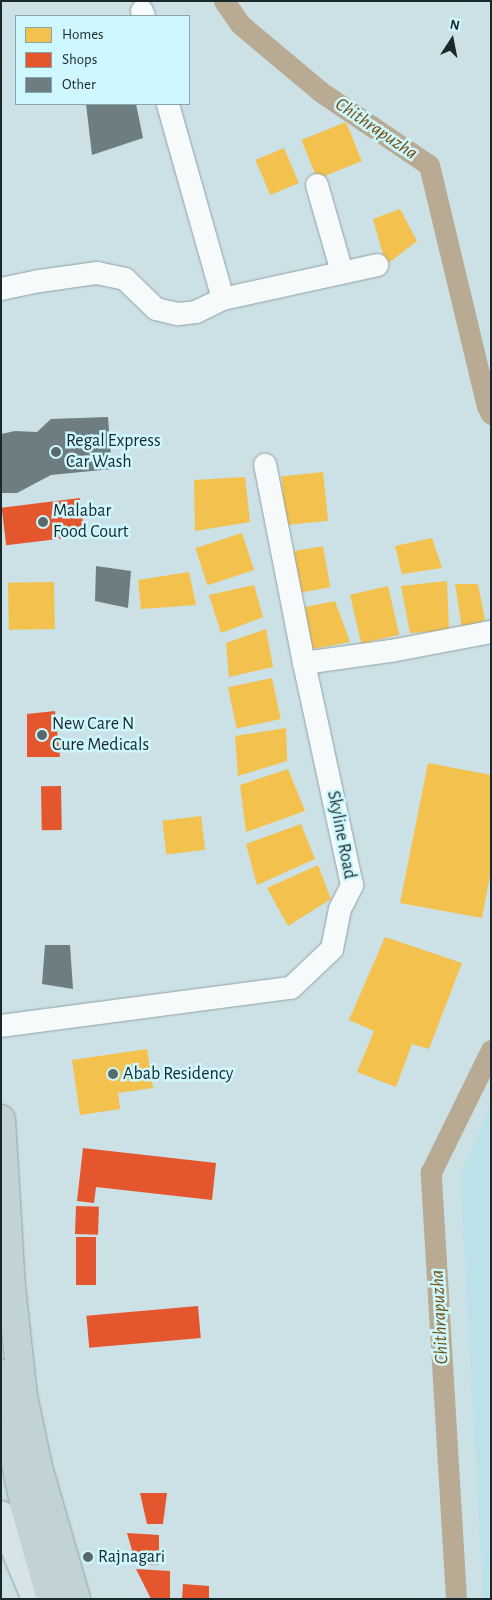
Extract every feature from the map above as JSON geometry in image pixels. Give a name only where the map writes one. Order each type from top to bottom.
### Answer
[{"type":"highway","points":[[1,1119],[10,1286],[23,1396],[40,1476],[76,1599]]},
{"type":"highway","points":[[1,1372],[10,1434],[24,1503],[51,1599]]},
{"type":"main road","points":[[1,1515],[36,1599]]},
{"type":"street","points":[[168,105],[223,299]]},
{"type":"street","points":[[317,185],[342,272]]},
{"type":"street","points":[[1,289],[97,273],[125,278],[156,309],[178,314],[196,312],[223,299],[377,265]]},
{"type":"street","name":"Skyline Road","points":[[1,1026],[291,988],[332,949],[340,909],[352,885],[304,662],[265,465]]},
{"type":"street","points":[[304,662],[391,652],[491,632]]},
{"type":"shaded area","points":[[491,1102],[491,1599],[483,1599],[460,1177]]},
{"type":"building: Homes","points":[[346,122],[362,161],[317,179],[301,140]]},
{"type":"building: Homes","points":[[284,148],[299,183],[270,195],[255,160]]},
{"type":"building: Homes","points":[[400,209],[417,241],[386,265],[373,219]]},
{"type":"building: Homes","points":[[323,472],[328,521],[286,525],[281,476]]},
{"type":"building: Homes","points":[[245,477],[250,522],[195,531],[194,480]]},
{"type":"building: Homes","points":[[242,533],[254,570],[207,585],[195,548]]},
{"type":"building: Homes","points":[[432,538],[442,568],[402,574],[395,546]]},
{"type":"building: Homes","points":[[323,546],[330,587],[301,593],[293,551]]},
{"type":"building: Homes","points":[[189,572],[196,605],[141,609],[138,580]]},
{"type":"building: Homes","points":[[447,581],[449,631],[410,633],[401,586]]},
{"type":"building: Homes","points":[[54,582],[55,629],[9,630],[8,583]]},
{"type":"building: Homes","points":[[455,584],[478,584],[485,620],[462,628]]},
{"type":"building: Homes","points":[[254,585],[263,617],[221,633],[209,595]]},
{"type":"building: Homes","points":[[388,586],[399,635],[361,643],[350,595]]},
{"type":"building: Homes","points":[[335,601],[350,642],[312,649],[305,607]]},
{"type":"building: Homes","points":[[266,629],[273,667],[229,677],[226,643]]},
{"type":"building: Homes","points":[[272,678],[281,719],[237,728],[228,687]]},
{"type":"building: Homes","points":[[286,728],[287,761],[238,776],[235,736]]},
{"type":"building: Homes","points":[[428,763],[491,775],[491,870],[482,918],[400,903]]},
{"type":"building: Homes","points":[[288,769],[305,811],[246,832],[240,785]]},
{"type":"building: Homes","points":[[201,816],[205,850],[166,854],[162,821]]},
{"type":"building: Homes","points":[[301,824],[315,859],[257,885],[246,844]]},
{"type":"building: Homes","points":[[318,865],[331,899],[288,926],[267,888]]},
{"type":"building: Homes","points":[[385,937],[462,963],[429,1049],[412,1044],[396,1087],[357,1072],[374,1031],[349,1020]]},
{"type":"building: Homes","name":"Abab Residency","points":[[147,1049],[153,1088],[118,1093],[120,1109],[80,1115],[72,1060]]},
{"type":"building: Shops","name":"Malabar Food Court","points":[[80,498],[85,536],[6,545],[2,508]]},
{"type":"building: Shops","name":"New Care N Cure Medicals","points":[[55,711],[60,757],[27,757],[27,714]]},
{"type":"building: Shops","points":[[41,786],[61,786],[62,830],[42,830]]},
{"type":"building: Shops","points":[[83,1148],[216,1163],[212,1200],[96,1187],[94,1203],[77,1201]]},
{"type":"building: Shops","points":[[76,1206],[99,1207],[98,1235],[75,1234]]},
{"type":"building: Shops","points":[[76,1237],[96,1237],[96,1285],[76,1285]]},
{"type":"building: Shops","points":[[198,1306],[201,1338],[89,1348],[86,1316]]},
{"type":"building: Shops","points":[[140,1493],[167,1493],[163,1524],[147,1524]]},
{"type":"building: Shops","points":[[127,1533],[159,1535],[159,1565],[136,1564]]},
{"type":"building: Shops","points":[[136,1569],[170,1571],[170,1599],[151,1599]]},
{"type":"building: Shops","points":[[183,1584],[209,1586],[209,1599],[182,1599]]},
{"type":"building: Other","points":[[86,105],[136,105],[143,138],[92,155]]},
{"type":"building: Other","name":"Regal Express Car Wash","points":[[108,417],[112,469],[51,475],[17,493],[1,493],[1,434],[15,431],[37,432],[51,419]]},
{"type":"building: Other","points":[[96,566],[131,571],[128,608],[95,601]]},
{"type":"building: Other","points":[[45,945],[70,945],[73,989],[42,984]]},
{"type":"waterway","name":"Chithrapuzha","points":[[224,1],[241,25],[321,92],[429,165],[487,406],[491,414]]},
{"type":"waterway","name":"Chithrapuzha","points":[[456,1599],[431,1172],[491,1050]]},
{"type":"place","name":"Regal Express Car Wash","points":[[56,452]]},
{"type":"place","name":"Malabar Food Court","points":[[43,522]]},
{"type":"place","name":"New Care N Cure Medicals","points":[[42,735]]},
{"type":"place","name":"Abab Residency","points":[[113,1074]]},
{"type":"place","name":"Rajnagari","points":[[88,1557]]}]
